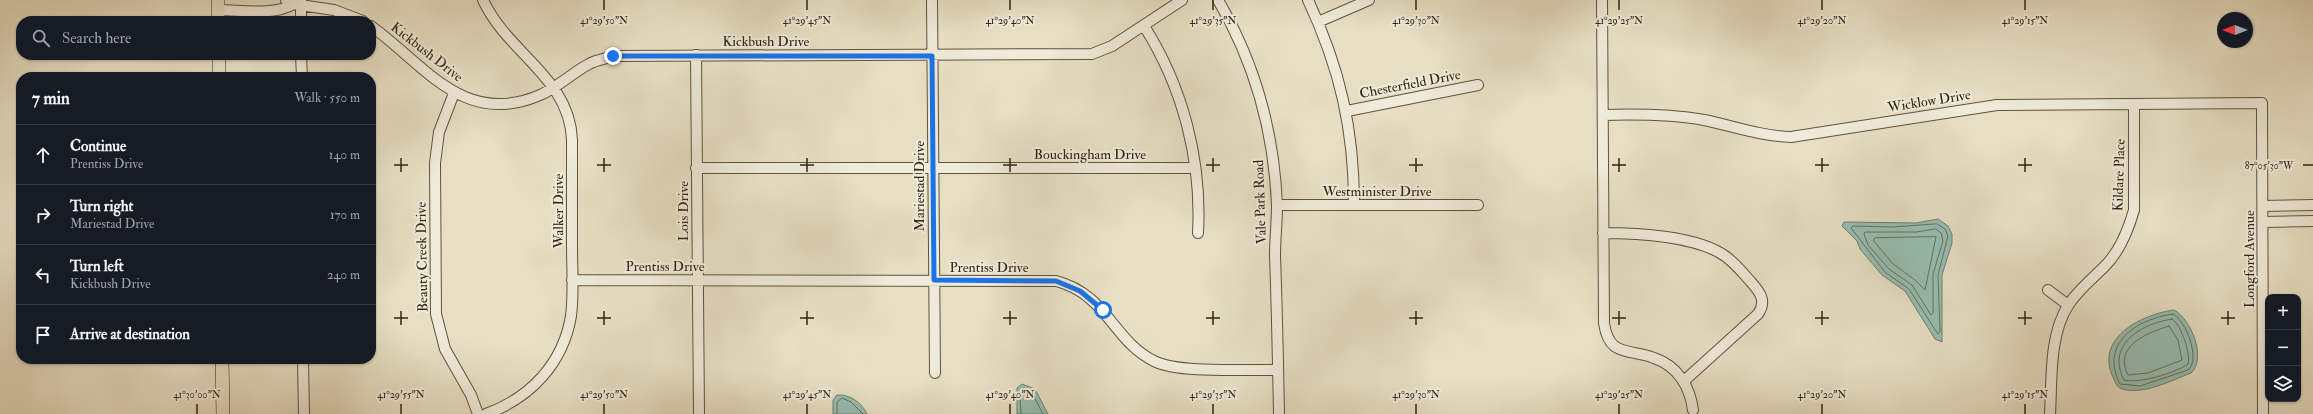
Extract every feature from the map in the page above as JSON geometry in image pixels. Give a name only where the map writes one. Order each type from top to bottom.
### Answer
[{"type":"main road","points":[[219,60],[219,72]]},
{"type":"main road","points":[[222,364],[223,414]]},
{"type":"street","name":"Walker Drive","points":[[483,0],[506,37],[554,88],[567,109],[572,131],[572,280],[569,326],[556,360],[541,379],[523,396],[504,407],[486,414]]},
{"type":"street","name":"Mariestad Drive","points":[[932,0],[935,373]]},
{"type":"street","name":"Kickbush Drive","points":[[376,30],[440,84],[454,93],[476,101],[501,104],[528,100],[554,88],[590,64],[613,56],[932,56],[1092,54],[1112,46],[1182,0]]},
{"type":"street","name":"Vale Park Road","points":[[1218,0],[1245,53],[1263,108],[1271,146],[1277,205],[1275,251],[1279,414]]},
{"type":"street","points":[[1308,0],[1318,22],[1335,69],[1347,111],[1354,174],[1354,204]]},
{"type":"street","points":[[1318,22],[1369,0]]},
{"type":"street","points":[[1602,0],[1604,323],[1608,338],[1613,345],[1623,352],[1643,354],[1661,360],[1673,368],[1684,381],[1693,413]]},
{"type":"street","points":[[218,10],[281,9],[295,2],[334,10],[350,16]]},
{"type":"street","points":[[295,2],[299,16]]},
{"type":"street","points":[[1144,26],[1156,47],[1180,101],[1190,135],[1196,168],[1198,233]]},
{"type":"street","name":"Lois Drive","points":[[696,55],[698,414]]},
{"type":"street","points":[[301,60],[302,72]]},
{"type":"street","name":"Chesterfield Drive","points":[[1347,111],[1478,85]]},
{"type":"street","name":"Beauty Creek Drive","points":[[454,93],[439,132],[435,163],[435,302],[437,324],[445,349],[470,395],[478,414]]},
{"type":"street","name":"Wicklow Drive","points":[[1603,115],[1662,115],[1703,120],[1771,136],[1791,137],[1997,105],[2262,103]]},
{"type":"street","name":"Longford Avenue","points":[[2262,103],[2264,206],[2263,414]]},
{"type":"street","name":"Kildare Place","points":[[2050,414],[2053,356],[2059,329],[2068,305],[2085,284],[2105,266],[2114,254],[2130,226],[2135,193],[2134,105]]},
{"type":"street","name":"Bouckingham Drive","points":[[696,168],[1196,168]]},
{"type":"street","name":"Westminister Drive","points":[[1277,205],[1478,205]]},
{"type":"street","points":[[2264,206],[2313,205]]},
{"type":"street","points":[[2264,222],[2313,221]]},
{"type":"street","points":[[1604,233],[1644,234],[1711,248],[1733,262],[1759,291],[1763,300],[1758,314],[1684,381]]},
{"type":"street","name":"Prentiss Drive","points":[[572,280],[934,280],[1062,282],[1091,298],[1133,346],[1155,362],[1182,369],[1278,370]]},
{"type":"street","points":[[2048,290],[2068,305]]},
{"type":"street","points":[[304,364],[304,414]]},
{"type":"water","points":[[1938,219],[1948,226],[1952,234],[1952,243],[1942,275],[1942,342],[1935,339],[1905,291],[1882,275],[1860,249],[1857,241],[1842,226],[1844,222],[1916,223]]},
{"type":"water","points":[[2174,310],[2186,322],[2195,339],[2197,358],[2196,366],[2191,373],[2148,389],[2130,390],[2118,387],[2112,375],[2109,361],[2111,349],[2117,338],[2126,329],[2149,316]]},
{"type":"water","points":[[1022,384],[1035,389],[1048,414],[1017,414],[1017,388]]},
{"type":"water","points":[[837,395],[846,396],[855,400],[862,406],[867,414],[833,414],[833,400]]},
{"type":"route","points":[[613,56],[932,56],[934,280],[1056,281],[1074,287],[1086,294],[1103,310]]}]
